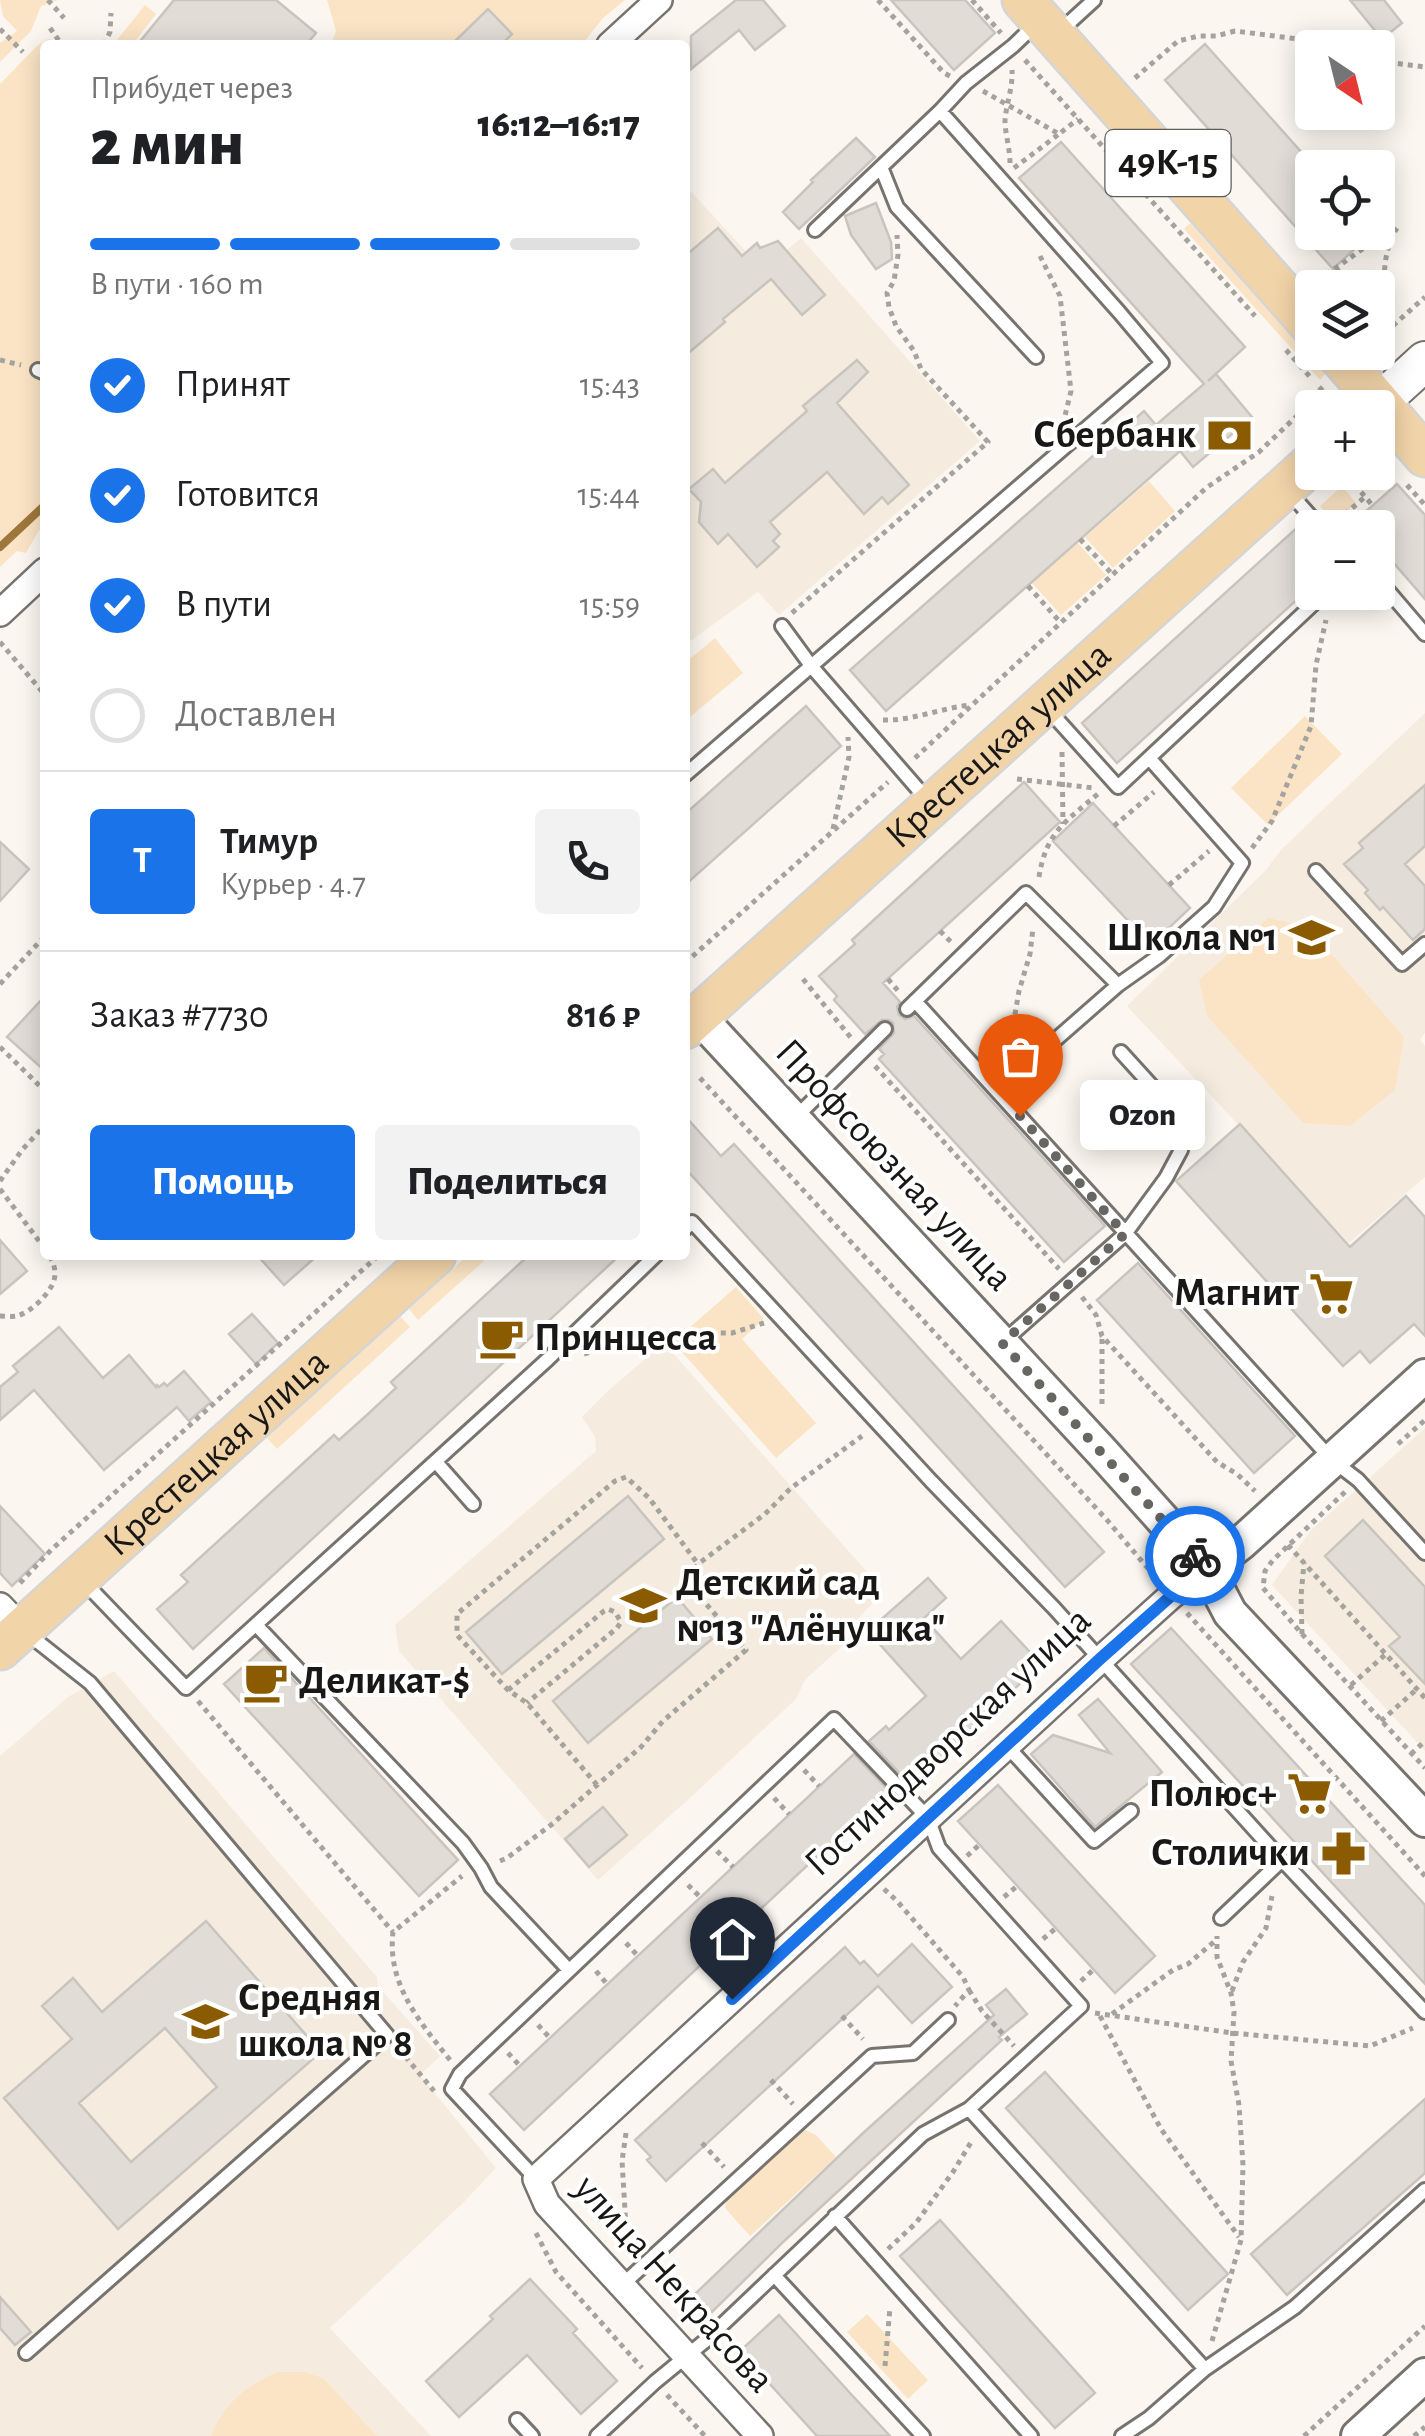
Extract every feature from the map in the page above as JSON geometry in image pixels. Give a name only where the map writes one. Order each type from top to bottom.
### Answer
[{"type":"main road","name":"49К-15","points":[[1033,25],[1295,333]]},
{"type":"main road","points":[[1393,390],[1425,361]]},
{"type":"main road","points":[[1350,370],[1365,390]]},
{"type":"main road","points":[[1395,424],[1425,456]]},
{"type":"main road","name":"Крестецкая улица","points":[[692,1022],[932,805],[1056,718],[1300,490]]},
{"type":"main road","name":"Крестецкая улица","points":[[10,1618],[78,1577],[429,1260]]},
{"type":"street","points":[[615,40],[659,0]]},
{"type":"street","points":[[0,613],[40,577]]},
{"type":"street","name":"Профсоюзная улица","points":[[692,1022],[794,1120],[1002,1343],[1208,1569],[1230,1612],[1425,1820]]},
{"type":"street","name":"Гостинодворская улица","points":[[536,2179],[1171,1596],[1282,1506],[1345,1470],[1425,1376]]},
{"type":"street","name":"улица Некрасова","points":[[536,2179],[547,2204],[760,2436]]},
{"type":"street","points":[[1358,2436],[1425,2375]]},
{"type":"lane","points":[[815,230],[966,83],[1033,25],[1094,0]]},
{"type":"lane","points":[[690,770],[1162,363],[940,111]]},
{"type":"lane","points":[[881,167],[897,207],[1036,357]]},
{"type":"lane","points":[[1395,599],[1425,634]]},
{"type":"lane","points":[[1056,718],[1118,787],[1307,610]]},
{"type":"lane","points":[[782,626],[812,667],[932,805]]},
{"type":"lane","points":[[997,1091],[1214,906],[1242,862],[1150,759]]},
{"type":"lane","points":[[1316,870],[1402,964],[1425,944]]},
{"type":"lane","points":[[1118,985],[1026,893],[911,1005],[997,1091],[1125,1234],[1425,1553]]},
{"type":"lane","points":[[794,1120],[885,1029]]},
{"type":"lane","points":[[1002,1343],[1125,1234],[1166,1178],[1181,1150],[1180,1116],[1120,1052]]},
{"type":"lane","points":[[690,1224],[1101,1658],[1425,2012]]},
{"type":"lane","points":[[78,1577],[186,1688],[548,1359],[644,1260]]},
{"type":"lane","points":[[436,1462],[473,1504]]},
{"type":"lane","points":[[10,1618],[90,1683],[388,2036],[26,2352]]},
{"type":"lane","points":[[257,1626],[463,1844],[491,1888],[568,1969]]},
{"type":"lane","points":[[536,2179],[452,2089],[460,2074],[834,1719],[928,1818],[940,1848],[1081,2006],[969,2109],[923,2134],[597,2436]]},
{"type":"lane","points":[[1007,1746],[1094,1841],[1131,1811]]},
{"type":"lane","points":[[1221,1918],[1282,1860]]},
{"type":"lane","points":[[620,2286],[872,2056],[912,2053],[948,2020]]},
{"type":"lane","points":[[969,2109],[1204,2368]]},
{"type":"lane","points":[[1122,2436],[1149,2418],[1204,2368],[1295,2306],[1425,2190]]},
{"type":"lane","points":[[835,2216],[1031,2436]]},
{"type":"lane","points":[[774,2274],[923,2436]]},
{"type":"lane","points":[[517,2420],[532,2436]]},
{"type":"path","points":[[48,0],[64,18]]},
{"type":"path","points":[[878,0],[944,74],[1059,134]]},
{"type":"path","points":[[972,0],[1033,25],[1078,119],[1258,320]]},
{"type":"path","points":[[106,40],[111,13]]},
{"type":"path","points":[[1033,25],[1005,123],[1012,170],[1078,119]]},
{"type":"path","points":[[0,28],[23,52]]},
{"type":"path","points":[[50,28],[58,40]]},
{"type":"path","points":[[1136,78],[1178,41],[1198,36],[1235,31],[1295,39]]},
{"type":"path","points":[[1395,63],[1425,67]]},
{"type":"path","points":[[782,626],[796,608],[988,442],[921,369],[896,326],[888,293],[894,282],[898,255],[897,207]]},
{"type":"path","points":[[1028,210],[1040,256],[1060,296],[1070,390],[1055,455]]},
{"type":"path","points":[[1335,270],[1378,237],[1397,228],[1389,239],[1385,270]]},
{"type":"path","points":[[1395,324],[1425,297]]},
{"type":"path","points":[[690,958],[833,832],[1206,488],[1259,452],[1322,391],[1313,370]]},
{"type":"path","points":[[1349,490],[1366,497],[1373,506]]},
{"type":"path","points":[[1351,510],[1366,497]]},
{"type":"path","points":[[1080,539],[1113,574]]},
{"type":"path","points":[[1028,586],[1062,623]]},
{"type":"path","points":[[1242,862],[1272,821],[1312,726],[1316,665],[1328,610]]},
{"type":"path","points":[[0,642],[40,689]]},
{"type":"path","points":[[858,719],[898,720],[973,704]]},
{"type":"path","points":[[833,832],[848,757],[846,706]]},
{"type":"path","points":[[1056,718],[1062,750],[1063,824]]},
{"type":"path","points":[[997,1091],[1030,954],[1042,854],[1063,824],[1104,789],[1018,779]]},
{"type":"path","points":[[1114,826],[1168,780]]},
{"type":"path","points":[[1169,885],[1222,840]]},
{"type":"path","points":[[1034,846],[1042,854]]},
{"type":"path","points":[[0,984],[40,941]]},
{"type":"path","points":[[803,979],[862,1052],[1071,1282],[1096,1315],[1102,1336],[1218,1462],[1282,1506]]},
{"type":"path","points":[[0,1047],[40,1086]]},
{"type":"path","points":[[700,1078],[1108,1520],[1171,1596],[1425,1876]]},
{"type":"path","points":[[40,1130],[0,1185],[40,1242]]},
{"type":"path","points":[[0,1316],[16,1316],[32,1308],[56,1277],[52,1260]]},
{"type":"path","points":[[10,1618],[51,1550],[374,1260]]},
{"type":"path","points":[[548,1359],[571,1358],[651,1334],[732,1334],[781,1318]]},
{"type":"path","points":[[1398,1444],[1425,1420]]},
{"type":"path","points":[[460,2074],[414,2013],[390,1953],[393,1932],[460,1877],[507,1858],[551,1825],[746,1650],[687,1582],[698,1564],[877,1424]]},
{"type":"path","points":[[1345,1470],[1265,1571],[1263,1588],[1425,1768]]},
{"type":"path","points":[[596,1784],[527,1704],[508,1690],[457,1634],[456,1614],[615,1482],[626,1477],[635,1483],[698,1564]]},
{"type":"path","points":[[1288,1546],[1425,1698]]},
{"type":"path","points":[[1302,1634],[1304,1563]]},
{"type":"path","points":[[508,1690],[604,1611],[615,1612],[620,1622],[617,1628],[527,1704]]},
{"type":"path","points":[[1350,1686],[1386,1654]]},
{"type":"path","points":[[186,1688],[393,1932]]},
{"type":"path","points":[[1382,1720],[1416,1690]]},
{"type":"path","points":[[1411,1754],[1425,1740]]},
{"type":"path","points":[[1231,1993],[1243,1962],[1266,1928],[1282,1860]]},
{"type":"path","points":[[882,1887],[963,1978],[982,2012],[1025,2057]]},
{"type":"path","points":[[1204,2368],[1240,2240],[1243,2165],[1231,2060],[1234,2012],[1215,1941],[1221,1918]]},
{"type":"path","points":[[1110,2015],[1173,1970],[1188,1964],[1215,1941]]},
{"type":"path","points":[[948,2020],[950,2010],[969,1990]]},
{"type":"path","points":[[1081,2006],[1100,2016],[1370,2046],[1425,2023]]},
{"type":"path","points":[[842,2016],[878,2056]]},
{"type":"path","points":[[1100,2016],[1161,2130],[1240,2240]]},
{"type":"path","points":[[388,2036],[435,2092]]},
{"type":"path","points":[[771,2080],[805,2118]]},
{"type":"path","points":[[875,2261],[916,2223],[954,2172],[982,2124]]},
{"type":"path","points":[[626,2133],[622,2161],[626,2227],[643,2266]]},
{"type":"path","points":[[702,2143],[736,2180]]},
{"type":"path","points":[[530,2222],[556,2272],[703,2435]]},
{"type":"path","points":[[886,2395],[885,2352],[892,2280]]},
{"type":"path","points":[[1304,2436],[1425,2326]]},
{"type":"path","points":[[1414,2436],[1425,2426]]},
{"type":"shaded area","points":[[0,0],[58,0],[41,6],[31,31],[0,62],[0,43],[17,31],[3,16]]},
{"type":"shaded area","points":[[327,0],[625,0],[603,18],[586,40],[333,40],[336,31]]},
{"type":"shaded area","points":[[145,5],[156,14],[136,40],[117,40]]},
{"type":"shaded area","points":[[40,44],[40,530],[26,553],[17,551],[0,567],[0,84]]},
{"type":"shaded area","points":[[690,190],[763,270],[801,238],[980,441],[779,615],[758,592],[690,641]]},
{"type":"shaded area","points":[[1190,223],[1295,339],[1295,352],[1184,229]]},
{"type":"shaded area","points":[[1311,370],[1326,373],[1320,380]]},
{"type":"shaded area","points":[[1149,481],[1175,511],[1113,568],[1085,537]]},
{"type":"shaded area","points":[[1338,490],[1345,490],[1356,503],[1348,510],[1323,510],[1320,506]]},
{"type":"shaded area","points":[[1078,543],[1106,575],[1061,615],[1032,583]]},
{"type":"shaded area","points":[[715,638],[743,673],[690,717],[690,659]]},
{"type":"shaded area","name":"Школа №1","points":[[1425,713],[1425,1033],[1420,1040],[1425,1046],[1425,1177],[1349,1243],[1127,1006],[1266,870],[1280,851]]},
{"type":"shaded area","points":[[1305,716],[1342,754],[1268,825],[1231,788]]},
{"type":"shaded area","points":[[1268,918],[1308,927],[1404,1037],[1395,1090],[1350,1126],[1303,1123],[1207,1016],[1199,980]]},
{"type":"shaded area","points":[[463,1260],[484,1261],[418,1320],[409,1309]]},
{"type":"shaded area","points":[[736,1287],[764,1319],[742,1339],[816,1423],[776,1458],[673,1342]]},
{"type":"shaded area","points":[[399,1315],[410,1327],[277,1449],[266,1437]]},
{"type":"shaded area","name":"Детский сад №13 \"Алёнушка\"","points":[[664,1343],[884,1591],[856,1621],[861,1629],[805,1680],[796,1699],[598,1880],[399,1651],[395,1625],[596,1451],[595,1437],[582,1417]]},
{"type":"shaded area","points":[[1425,1428],[1425,1751],[1272,1585],[1311,1530]]},
{"type":"shaded area","name":"Средняя школа № 8","points":[[114,1671],[440,2056],[420,2075],[496,2168],[330,2328],[431,2436],[0,2436],[0,1756],[68,1697]]},
{"type":"shaded area","points":[[803,2129],[816,2135],[836,2157],[750,2236],[725,2208],[727,2199]]},
{"type":"shaded area","points":[[867,2314],[928,2380],[908,2399],[847,2332]]},
{"type":"shaded area","points":[[278,2372],[304,2372],[323,2378],[377,2436],[211,2436],[222,2414],[237,2397]]},
{"type":"building","points":[[174,0],[276,0],[316,33],[310,40],[141,40]]},
{"type":"building","points":[[736,0],[763,0],[785,26],[755,50],[739,30],[691,69],[691,36]]},
{"type":"building","points":[[891,0],[965,0],[995,33],[954,70]]},
{"type":"building","points":[[1350,0],[1384,0],[1402,23],[1393,30],[1375,30]]},
{"type":"building","points":[[488,9],[512,34],[506,40],[456,40]]},
{"type":"building","points":[[1205,44],[1300,150],[1295,150],[1295,226],[1165,80]]},
{"type":"building","points":[[856,138],[875,157],[799,229],[783,212]]},
{"type":"building","points":[[1061,142],[1245,347],[1208,381],[1216,374],[1252,417],[1193,467],[1180,451],[886,711],[850,670],[1144,411],[1156,425],[1204,384],[1019,178]]},
{"type":"building","points":[[876,203],[891,242],[892,259],[876,269],[851,235],[845,216]]},
{"type":"building","points":[[718,228],[742,256],[757,243],[760,248],[778,241],[825,295],[802,315],[771,279],[690,352],[690,252]]},
{"type":"building","points":[[1316,250],[1354,250],[1333,269]]},
{"type":"building","points":[[857,360],[868,372],[837,403],[909,485],[888,504],[882,497],[864,514],[827,472],[770,522],[780,534],[773,541],[779,547],[757,567],[728,534],[718,544],[699,522],[701,502],[690,488],[713,469],[725,483],[807,411],[803,406]]},
{"type":"building","points":[[1395,486],[1425,515],[1425,599],[1395,565],[1395,510],[1367,510],[1395,490]]},
{"type":"building","points":[[1295,530],[1295,601],[1117,763],[1082,723]]},
{"type":"building","points":[[806,706],[841,746],[690,881],[690,810]]},
{"type":"building","points":[[1024,782],[1060,822],[883,983],[900,1002],[899,1015],[905,1019],[914,1016],[1105,1226],[1064,1262],[879,1059],[884,1054],[879,1049],[894,1033],[893,1023],[882,1020],[865,1034],[834,1000],[837,996],[819,976],[855,944],[852,940]]},
{"type":"building","points":[[1425,785],[1425,846],[1405,864],[1425,886],[1425,929],[1413,940],[1383,907],[1380,910],[1344,864],[1363,848],[1359,843]]},
{"type":"building","points":[[1093,803],[1190,908],[1151,945],[1053,841]]},
{"type":"building","points":[[0,842],[29,869],[0,901]]},
{"type":"building","points":[[40,1001],[40,1067],[7,1037]]},
{"type":"building","points":[[690,1122],[721,1156],[734,1144],[1104,1552],[1065,1587],[690,1174]]},
{"type":"building","points":[[1240,1124],[1350,1247],[1406,1196],[1425,1217],[1425,1336],[1414,1324],[1370,1363],[1360,1351],[1343,1366],[1176,1181]]},
{"type":"building","points":[[0,1240],[27,1271],[0,1294]]},
{"type":"building","points":[[262,1260],[312,1260],[284,1285]]},
{"type":"building","points":[[524,1260],[615,1260],[193,1649],[157,1609],[188,1582],[181,1575],[334,1435],[339,1440],[368,1414],[396,1388],[391,1382]]},
{"type":"building","points":[[1138,1263],[1295,1436],[1254,1473],[1097,1300]]},
{"type":"building","points":[[252,1314],[278,1343],[256,1364],[229,1334]]},
{"type":"building","points":[[59,1327],[103,1378],[129,1355],[156,1387],[164,1383],[167,1386],[184,1371],[211,1402],[189,1421],[177,1407],[104,1470],[34,1390],[0,1420],[0,1387],[18,1372],[13,1366]]},
{"type":"building","points":[[628,1496],[664,1539],[502,1674],[466,1632]]},
{"type":"building","points":[[0,1506],[45,1554],[12,1586],[0,1573]]},
{"type":"building","points":[[1363,1520],[1425,1587],[1425,1684],[1389,1646],[1400,1637],[1325,1556]]},
{"type":"building","points":[[928,1578],[946,1598],[924,1618],[961,1659],[1001,1621],[1041,1664],[916,1780],[906,1780],[869,1741],[886,1726],[889,1730],[926,1696],[868,1631]]},
{"type":"building","points":[[677,1597],[712,1639],[588,1743],[553,1701]]},
{"type":"building","points":[[1171,1628],[1425,1905],[1425,1984],[1131,1664]]},
{"type":"building","points":[[264,1648],[458,1860],[419,1896],[224,1684]]},
{"type":"building","points":[[1098,1699],[1162,1772],[1095,1827],[1031,1754],[1053,1735],[1110,1753],[1079,1715]]},
{"type":"building","points":[[854,1754],[888,1790],[524,2130],[490,2094]]},
{"type":"building","points":[[998,1785],[1155,1956],[1115,1993],[958,1821]]},
{"type":"building","points":[[603,1807],[627,1835],[589,1867],[565,1839]]},
{"type":"building","points":[[206,1921],[321,2052],[118,2229],[4,2098],[72,2039],[42,2006],[73,1978],[102,2012]],"holes":[[[165,2028],[217,2087],[131,2162],[79,2103]]]},
{"type":"building","points":[[912,1944],[952,1987],[912,2023],[878,1986],[666,2181],[647,2160],[651,2157],[635,2140],[845,1947],[878,1976]]},
{"type":"building","points":[[1006,1989],[1027,2014],[712,2312],[695,2294],[862,2134],[994,2015],[986,2005]]},
{"type":"building","points":[[1045,2072],[1228,2274],[1188,2310],[1006,2108]]},
{"type":"building","points":[[1425,2099],[1425,2173],[1287,2295],[1251,2254]]},
{"type":"building","points":[[940,2220],[1095,2393],[1055,2428],[900,2256]]},
{"type":"building","points":[[530,2279],[577,2329],[573,2333],[617,2381],[581,2414],[527,2355],[459,2417],[426,2381]]},
{"type":"building","points":[[0,2297],[31,2332],[15,2345],[0,2328]]},
{"type":"building","points":[[779,2315],[890,2436],[817,2436],[740,2351]]},
{"type":"waterway","points":[[0,547],[40,510]]},
{"type":"way so far","points":[[1020,1116],[1125,1234],[1002,1343],[1195,1556]]},
{"type":"place","name":"Сбербанк","points":[[1229,435]]},
{"type":"place","name":"Школа №1","points":[[1311,938]]},
{"type":"place","name":"Ozon","points":[[1020,1116]]},
{"type":"place","name":"Магнит","points":[[1332,1293]]},
{"type":"place","name":"Принцесса","points":[[501,1338]]},
{"type":"place","name":"Детский сад №13 \"Алёнушка\"","points":[[643,1606]]},
{"type":"place","name":"Деликат-$","points":[[266,1681]]},
{"type":"place","name":"Полюс+","points":[[1310,1794]]},
{"type":"place","name":"Столички","points":[[1343,1853]]},
{"type":"place","name":"Средняя школа № 8","points":[[205,2021]]},
{"type":"route","points":[[732,1999],[1101,1658],[1208,1569],[1195,1556]]}]
